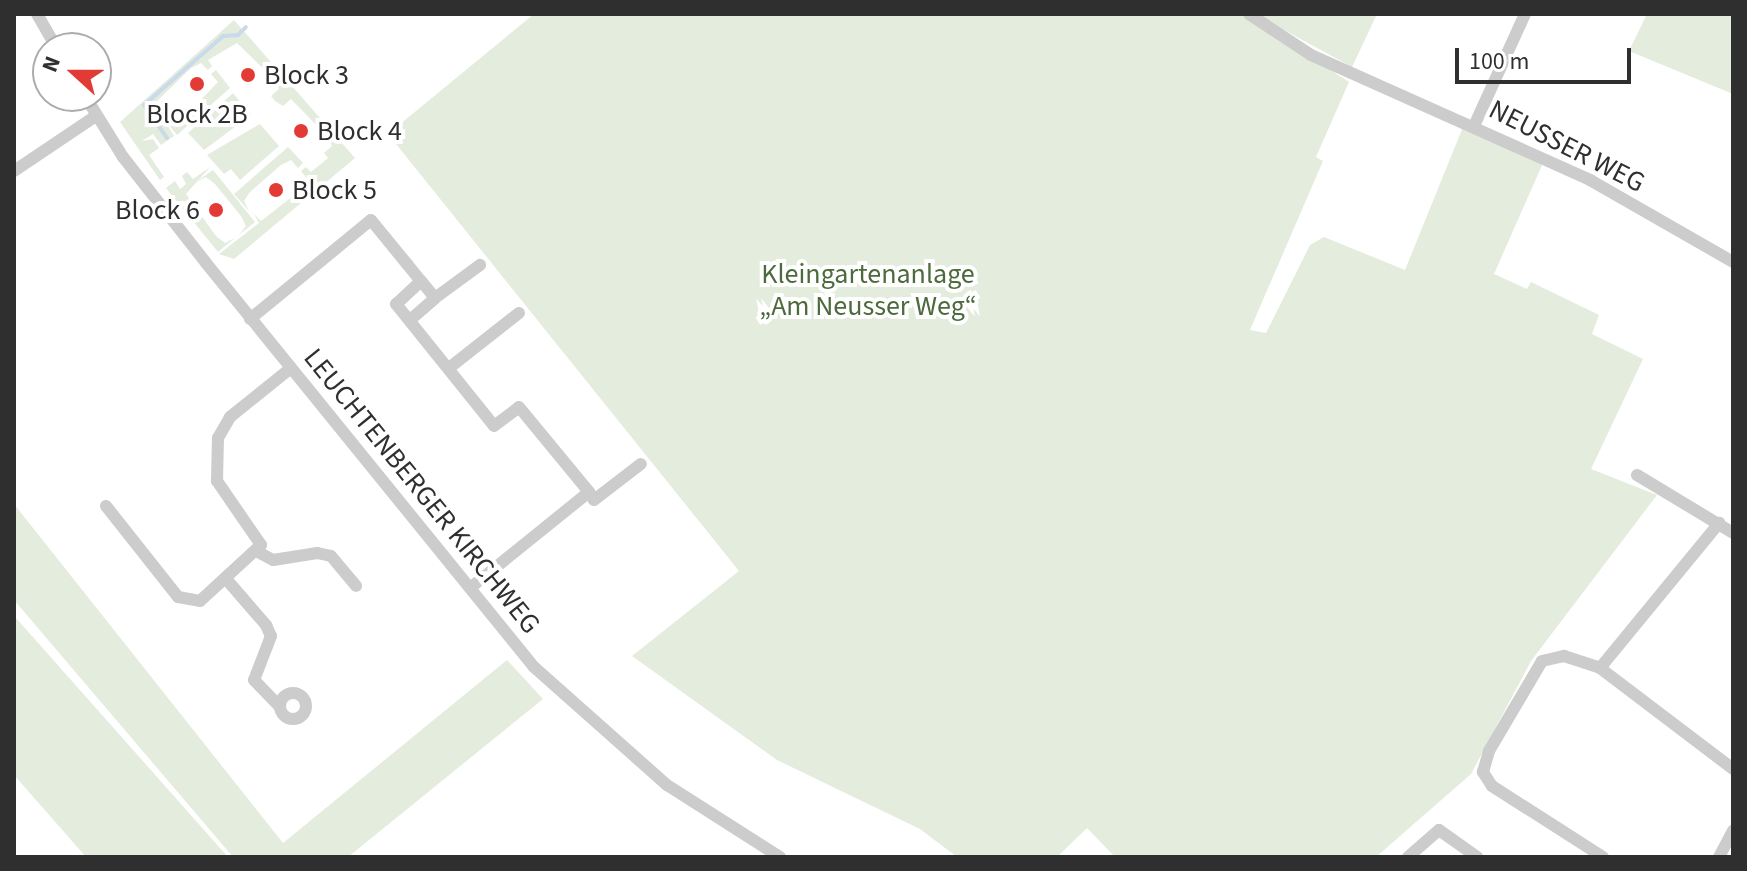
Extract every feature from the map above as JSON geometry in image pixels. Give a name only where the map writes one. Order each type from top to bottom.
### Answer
[{"type":"street","points":[[37,14],[48,32]]},
{"type":"street","name":"NEUSSER WEG","points":[[1249,14],[1311,55],[1590,180],[1733,262]]},
{"type":"street","points":[[1474,126],[1525,14]]},
{"type":"street","name":"LEUCHTENBERGER KIRCHWEG","points":[[94,112],[250,319],[534,667],[614,742],[667,785],[780,857]]},
{"type":"street","points":[[14,171],[96,116]]},
{"type":"street","points":[[250,319],[371,220],[435,298]]},
{"type":"street","points":[[410,320],[480,265]]},
{"type":"street","points":[[421,281],[396,304],[494,426],[519,407],[594,500],[641,464]]},
{"type":"street","points":[[449,368],[519,313]]},
{"type":"street","points":[[106,506],[178,597],[200,601],[258,552],[260,536],[217,481],[218,438],[230,417],[291,368]]},
{"type":"street","points":[[1637,475],[1733,533]]},
{"type":"street","points":[[470,588],[589,492]]},
{"type":"street","points":[[1600,668],[1719,523]]},
{"type":"street","points":[[258,552],[273,560],[317,553],[331,556],[356,586]]},
{"type":"street","points":[[227,580],[266,625],[271,636],[254,680],[280,707]]},
{"type":"street","points":[[1603,857],[1492,786],[1483,772],[1489,751],[1542,661],[1564,656],[1600,668],[1733,769]]},
{"type":"street","points":[[1408,857],[1439,830],[1477,857]]},
{"type":"street","points":[[1719,857],[1733,831]]},
{"type":"green space","name":"Kleingartenanlage „Am Neusser Weg“","points":[[534,14],[1244,14],[1349,82],[1316,157],[1323,161],[1250,330],[1266,333],[1310,245],[1324,237],[1405,270],[1463,127],[1543,163],[1494,274],[1527,289],[1531,282],[1599,315],[1592,334],[1643,359],[1591,469],[1657,495],[1531,661],[1471,774],[1376,857],[1115,857],[1087,828],[1057,857],[957,857],[920,829],[777,760],[632,656],[739,571],[388,134]]},
{"type":"green space","points":[[1255,14],[1377,14],[1352,67]]},
{"type":"green space","points":[[1647,14],[1733,14],[1733,94],[1629,51]]},
{"type":"green space","points":[[234,20],[355,158],[234,259],[219,254],[259,223],[254,214],[261,221],[302,189],[308,180],[301,171],[306,167],[311,172],[328,158],[324,153],[332,146],[327,136],[291,99],[283,106],[275,101],[271,96],[279,89],[274,79],[237,43],[208,60],[212,66],[208,70],[201,63],[191,68],[154,104],[174,136],[161,145],[153,134],[142,141],[153,139],[159,148],[149,155],[164,177],[160,180],[120,122]]},
{"type":"green space","points":[[216,70],[230,88],[177,135],[162,117],[171,124],[193,108],[218,82],[211,74]]},
{"type":"green space","points":[[233,93],[251,115],[204,150],[188,133]]},
{"type":"green space","points":[[260,124],[279,146],[240,180],[231,169],[224,174],[207,155]]},
{"type":"green space","points":[[288,147],[303,163],[298,168],[291,160],[281,165],[250,192],[244,201],[249,211],[234,194]]},
{"type":"green space","points":[[210,167],[186,194],[216,236],[225,243],[235,238],[218,252],[166,188],[175,181],[180,189],[186,184],[182,176],[187,172],[193,179]]},
{"type":"green space","points":[[213,170],[255,222],[239,235],[246,226],[241,216],[206,177],[196,182]]},
{"type":"green space","points":[[14,504],[283,843],[507,660],[543,699],[348,857],[233,857],[14,600]]},
{"type":"green space","points":[[14,616],[228,857],[86,857],[14,775]]},
{"type":"waterway","points":[[167,138],[144,105],[223,36],[238,35],[246,27]]},
{"type":"place","name":"Block 3","points":[[248,75]]},
{"type":"place","name":"Block 2B","points":[[197,84]]},
{"type":"place","name":"Block 4","points":[[301,131]]},
{"type":"place","name":"Block 5","points":[[276,190]]},
{"type":"place","name":"Block 6","points":[[216,210]]}]
